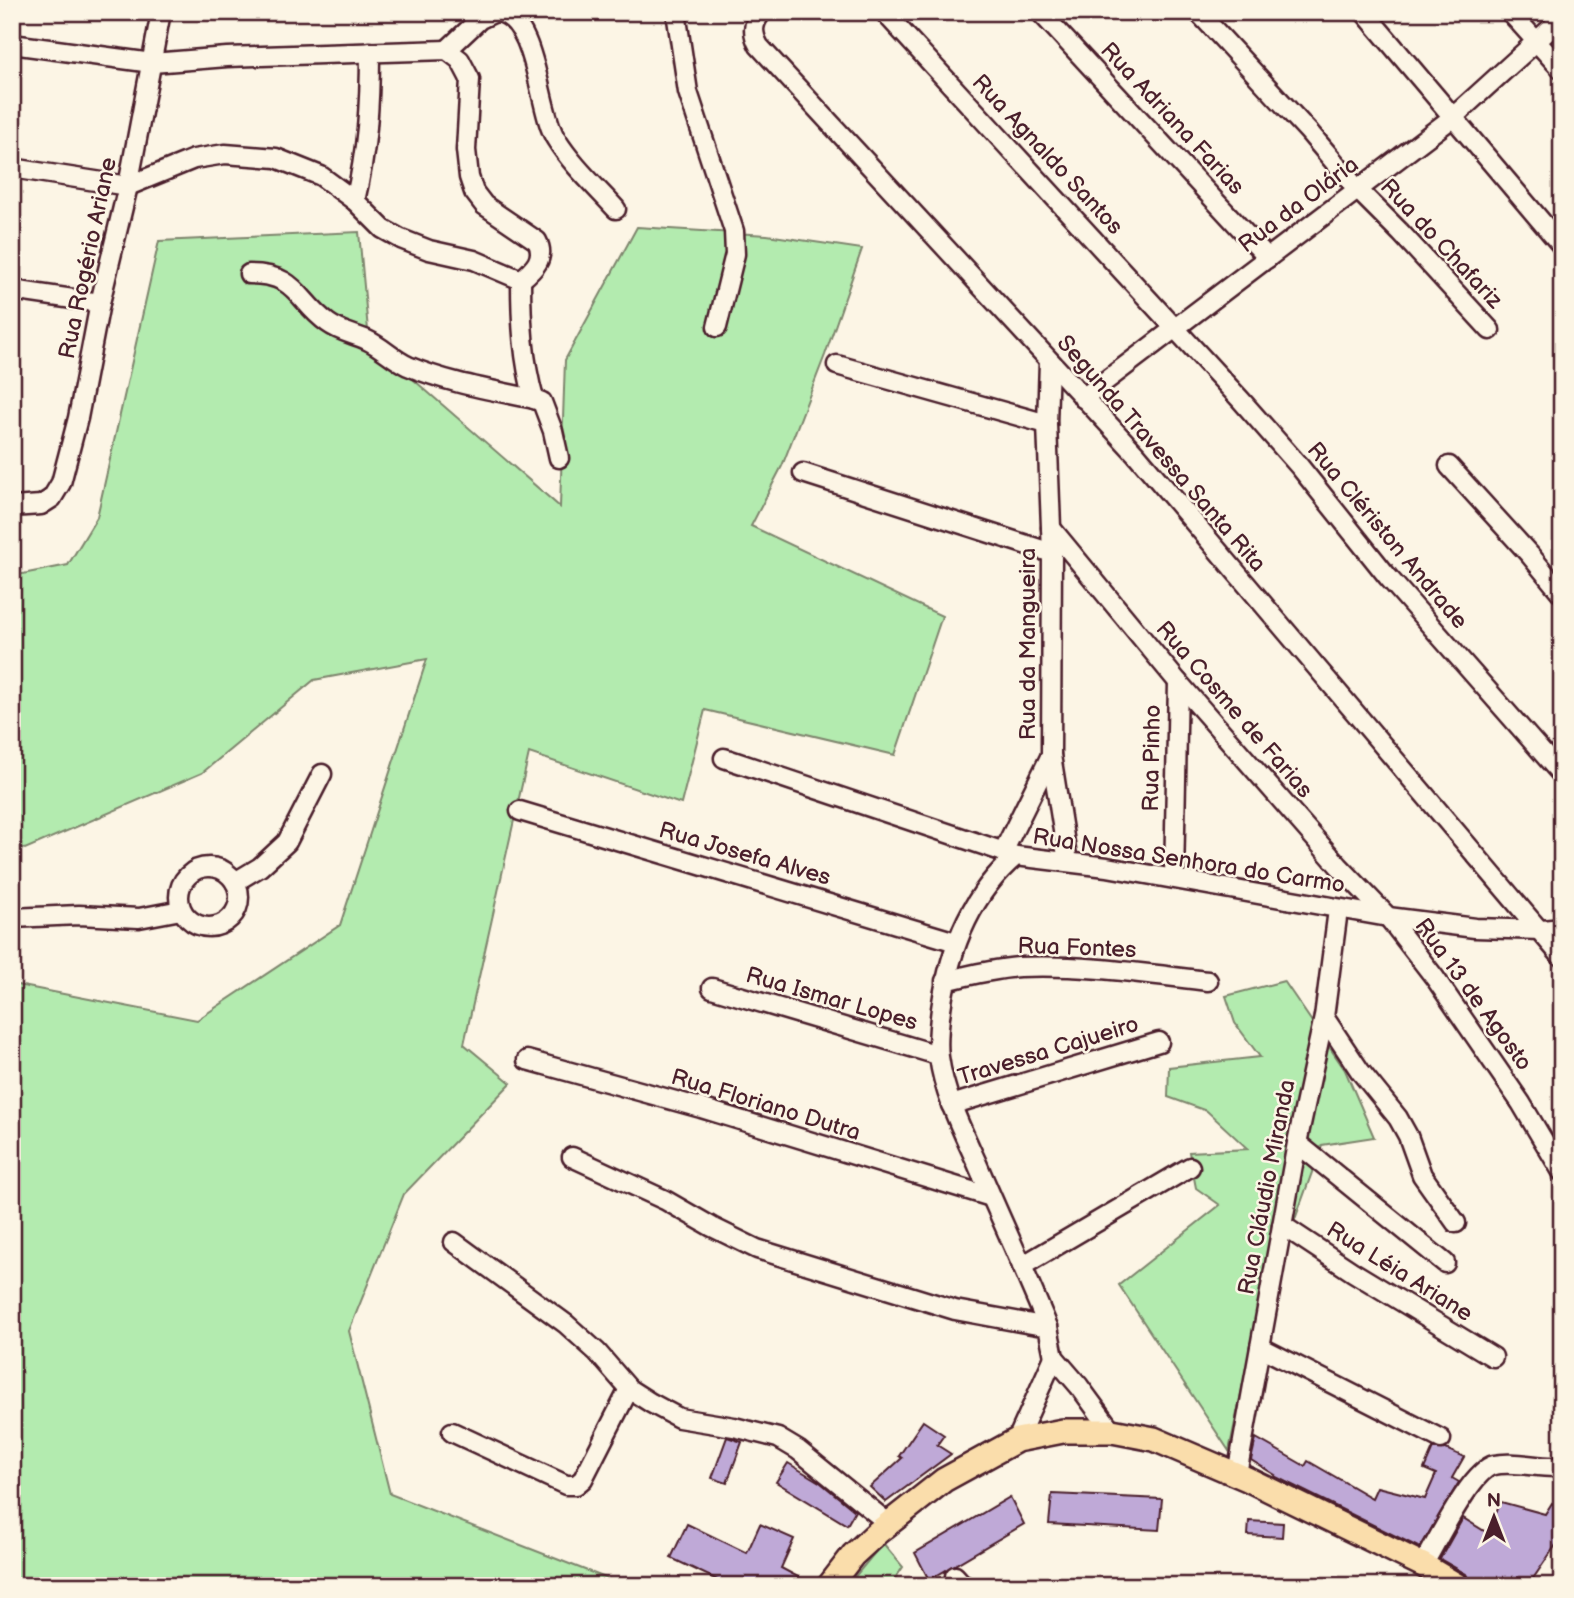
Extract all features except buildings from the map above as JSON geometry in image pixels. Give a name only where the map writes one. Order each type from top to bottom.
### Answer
[{"type":"main road","points":[[829,1586],[853,1555],[888,1523],[944,1480],[1017,1440],[1063,1431],[1111,1431],[1154,1439],[1237,1474],[1423,1565],[1458,1586]]},
{"type":"street","name":"Rua Rogério Ariane","points":[[12,507],[41,505],[52,498],[61,484],[128,186],[161,12]]},
{"type":"street","points":[[447,51],[480,19],[496,12],[507,15],[524,38],[537,69],[545,113],[554,137],[616,209]]},
{"type":"street","points":[[676,12],[688,92],[734,232],[735,254],[718,327]]},
{"type":"street","name":"Segunda Travessa Santa Rita","points":[[761,12],[753,31],[759,46],[1136,454],[1542,930],[1562,957]]},
{"type":"street","name":"Rua Agnaldo Santos","points":[[884,12],[1176,328]]},
{"type":"street","name":"Rua Adriana Farias","points":[[1040,12],[1268,258]]},
{"type":"street","name":"Rua do Chafariz","points":[[1198,12],[1309,132],[1358,190],[1490,330]]},
{"type":"street","points":[[1364,12],[1562,246]]},
{"type":"street","points":[[1510,12],[1562,70]]},
{"type":"street","name":"Rua da Olária","points":[[1083,398],[1452,118],[1562,18]]},
{"type":"street","points":[[12,44],[152,63],[227,57],[447,51],[460,60],[470,79],[466,150],[469,177],[474,192],[484,205],[537,241],[540,247],[539,261],[533,270],[520,280]]},
{"type":"street","points":[[355,201],[365,156],[370,110],[370,52]]},
{"type":"street","points":[[12,168],[128,186],[194,159],[225,154],[276,158],[321,176],[355,201],[383,229],[401,239],[429,250],[474,260],[520,280]]},
{"type":"street","points":[[249,274],[264,274],[285,281],[303,296],[326,323],[366,340],[412,368],[542,402],[553,431],[559,458]]},
{"type":"street","points":[[520,280],[524,355],[534,399]]},
{"type":"street","points":[[12,290],[100,303]]},
{"type":"street","name":"Rua Clériston Andrade","points":[[1176,328],[1300,467],[1388,577],[1562,775]]},
{"type":"street","name":"Rua da Mangueira","points":[[1049,361],[1051,755],[1068,862]]},
{"type":"street","points":[[836,365],[1048,424]]},
{"type":"street","points":[[1449,466],[1562,594]]},
{"type":"street","points":[[803,472],[1052,553]]},
{"type":"street","name":"Rua Cosme de Farias","points":[[1051,528],[1178,682],[1339,866],[1388,917]]},
{"type":"street","name":"Rua Pinho","points":[[1174,878],[1178,682]]},
{"type":"street","points":[[724,758],[1010,854],[1051,755]]},
{"type":"street","points":[[235,882],[260,867],[287,842],[322,774]]},
{"type":"street","name":"Rua Josefa Alves","points":[[520,811],[956,943]]},
{"type":"street","name":"Rua Nossa Senhora do Carmo","points":[[1111,1431],[1080,1386],[1055,1357],[1048,1327],[1023,1266],[951,1105],[939,1055],[939,1022],[945,981],[956,943],[983,891],[1010,854],[1174,878],[1388,917],[1475,928],[1562,928]]},
{"type":"street","points":[[212,867],[229,874],[235,882],[239,891],[237,909],[224,923],[205,927],[187,918],[181,909],[180,889],[192,872],[212,867]]},
{"type":"street","points":[[12,918],[79,915],[139,918],[181,909]]},
{"type":"street","name":"Rua Cláudio Miranda","points":[[1237,1474],[1297,1143],[1324,1017],[1338,909]]},
{"type":"street","name":"Rua 13 de Agosto","points":[[1388,917],[1521,1102],[1562,1172]]},
{"type":"street","name":"Rua Fontes","points":[[945,981],[1018,967],[1110,971],[1208,981]]},
{"type":"street","name":"Rua Ismar Lopes","points":[[712,988],[939,1055]]},
{"type":"street","points":[[1324,1017],[1360,1071],[1398,1118],[1408,1136],[1422,1175],[1457,1223]]},
{"type":"street","name":"Travessa Cajueiro","points":[[951,1105],[1159,1042]]},
{"type":"street","name":"Rua Floriano Dutra","points":[[527,1060],[701,1108],[991,1197]]},
{"type":"street","points":[[1297,1143],[1445,1264]]},
{"type":"street","points":[[572,1157],[665,1200],[757,1249],[955,1310],[1048,1327]]},
{"type":"street","points":[[1023,1266],[1190,1167]]},
{"type":"street","name":"Rua Léia Ariane","points":[[1282,1225],[1353,1272],[1493,1357]]},
{"type":"street","points":[[454,1242],[566,1324],[597,1352],[629,1389],[679,1418],[778,1438],[798,1450],[888,1523]]},
{"type":"street","points":[[1260,1347],[1441,1439]]},
{"type":"street","points":[[1017,1440],[1055,1357]]},
{"type":"street","points":[[452,1432],[566,1485],[576,1485],[583,1479],[629,1389]]},
{"type":"street","points":[[1423,1565],[1460,1501],[1484,1469],[1497,1464],[1553,1467]]},
{"type":"green space","points":[[637,227],[767,235],[862,249],[782,466],[751,526],[942,616],[895,755],[705,710],[681,804],[529,753],[464,1044],[511,1083],[404,1194],[349,1331],[390,1494],[626,1586],[12,1586],[12,984],[197,1020],[340,925],[427,659],[314,680],[202,773],[25,849],[12,845],[12,576],[68,565],[97,517],[159,241],[359,232],[369,341],[560,507],[565,360]]},
{"type":"green space","points":[[1284,981],[1345,1070],[1374,1137],[1322,1145],[1254,1332],[1229,1451],[1119,1285],[1220,1205],[1196,1188],[1189,1152],[1248,1149],[1207,1111],[1168,1097],[1169,1067],[1260,1057],[1235,1023],[1226,996]]},
{"type":"green space","points":[[883,1543],[903,1567],[890,1586],[847,1586]]}]
